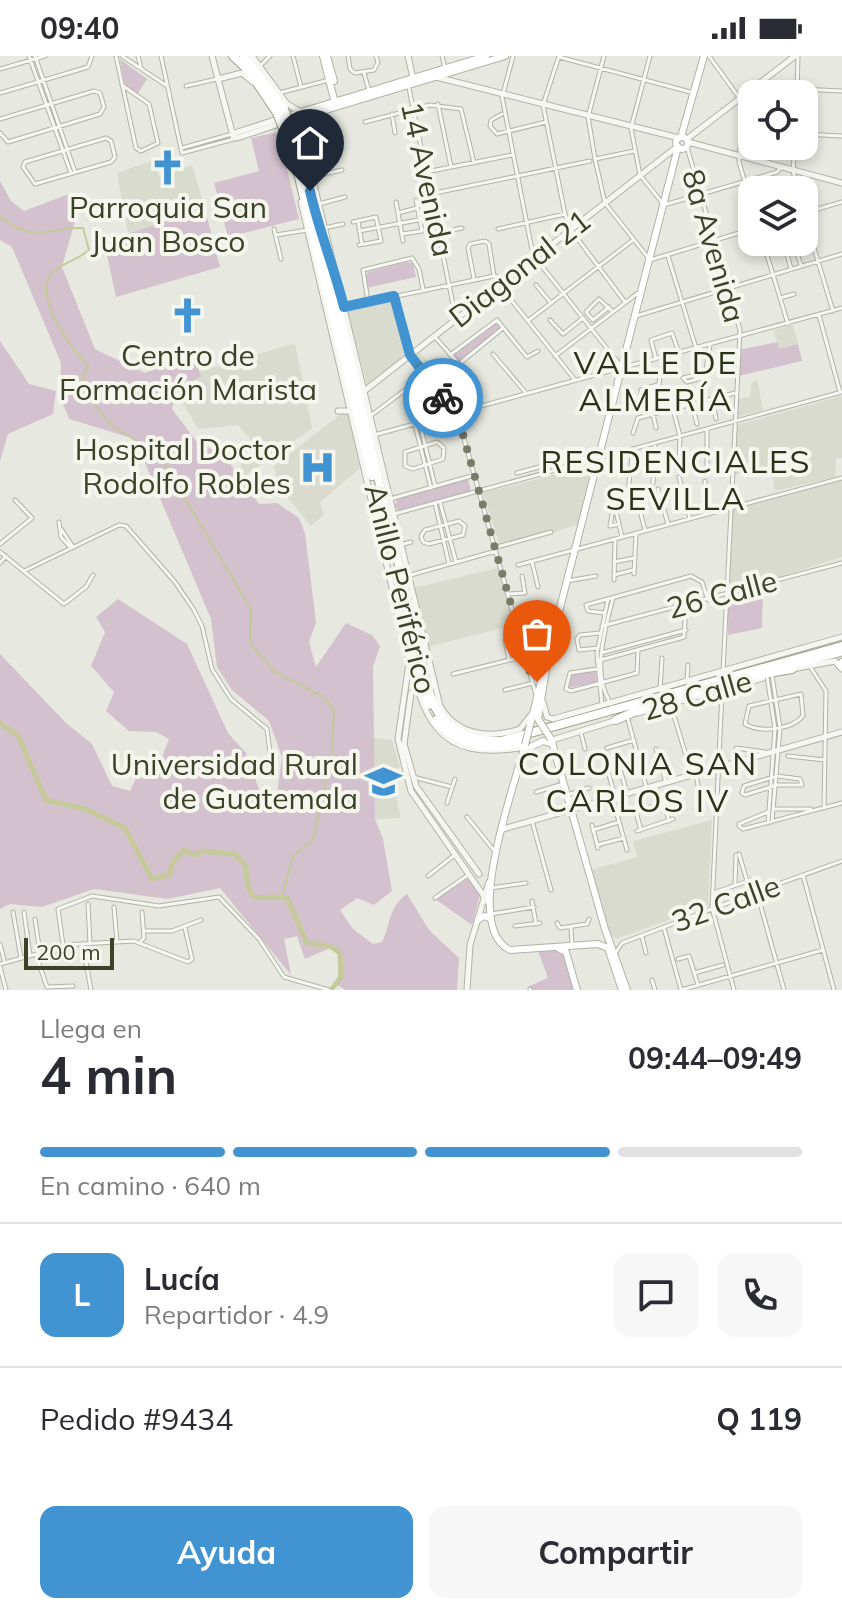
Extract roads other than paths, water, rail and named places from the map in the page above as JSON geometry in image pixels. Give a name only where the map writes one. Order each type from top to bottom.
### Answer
[{"type":"highway","name":"Anillo Periférico","points":[[233,56],[280,111]]},
{"type":"highway","name":"Anillo Periférico","points":[[244,56],[286,124],[322,243],[362,395],[427,683],[434,706],[445,722],[476,741],[501,741],[626,712],[842,649]]},
{"type":"highway","name":"Anillo Periférico","points":[[286,124],[425,697],[434,718],[451,734],[477,746],[502,747],[725,686],[759,672]]},
{"type":"highway","points":[[307,212],[308,231]]},
{"type":"highway","points":[[322,243],[332,262]]},
{"type":"highway","points":[[326,312],[336,334]]},
{"type":"highway","points":[[359,373],[362,395]]},
{"type":"highway","points":[[365,469],[366,447]]},
{"type":"highway","points":[[396,555],[407,576]]},
{"type":"highway","points":[[399,615],[410,635]]},
{"type":"highway","points":[[424,646],[427,683]]},
{"type":"highway","points":[[723,672],[792,669]]},
{"type":"highway","points":[[626,712],[644,694]]},
{"type":"highway","points":[[688,694],[701,695]]},
{"type":"highway","points":[[616,720],[653,704]]},
{"type":"highway","points":[[445,722],[466,733],[488,738],[535,728]]},
{"type":"main road","points":[[325,56],[336,101]]},
{"type":"main road","points":[[325,56],[336,101]]},
{"type":"main road","points":[[301,112],[413,78],[431,76],[445,68],[486,56]]},
{"type":"main road","points":[[286,124],[431,76],[505,56]]},
{"type":"main road","points":[[624,990],[616,952],[607,935],[552,741],[535,728],[533,710],[636,316],[674,157],[682,144],[706,56]]},
{"type":"main road","points":[[336,101],[346,104]]},
{"type":"main road","points":[[547,659],[535,681],[538,719],[522,748],[522,758],[491,872],[488,888],[491,914],[503,947],[514,950],[598,944],[605,942],[607,935]]},
{"type":"main road","points":[[522,748],[552,741]]},
{"type":"main road","points":[[475,876],[488,888]]},
{"type":"main road","points":[[478,920],[491,914]]},
{"type":"main road","points":[[598,944],[608,948],[624,990]]},
{"type":"main road","points":[[551,947],[566,952],[577,990]]},
{"type":"street","points":[[0,69],[45,56]]},
{"type":"street","points":[[0,93],[88,67],[93,63],[92,56]]},
{"type":"street","points":[[116,56],[122,85],[138,150],[157,146],[149,104],[122,85]]},
{"type":"street","points":[[122,56],[167,86]]},
{"type":"street","points":[[138,56],[142,69]]},
{"type":"street","points":[[161,56],[182,150],[286,124],[312,177],[359,373]]},
{"type":"street","points":[[212,56],[234,136]]},
{"type":"street","points":[[270,56],[257,59],[279,93],[291,107],[301,112]]},
{"type":"street","points":[[293,56],[301,87]]},
{"type":"street","points":[[348,56],[352,72],[364,73],[377,66],[376,56]]},
{"type":"street","name":"14 Avenida","points":[[408,56],[413,78]]},
{"type":"street","points":[[442,56],[445,68]]},
{"type":"street","points":[[513,56],[505,86],[504,114],[535,258],[622,368]]},
{"type":"street","points":[[625,302],[571,230],[565,214],[543,105],[558,56],[694,93]]},
{"type":"street","points":[[604,56],[588,117],[592,160],[605,203],[650,260],[738,233]]},
{"type":"street","points":[[650,56],[631,128],[640,175],[664,205],[738,183]]},
{"type":"street","points":[[706,56],[738,93]]},
{"type":"street","points":[[764,80],[797,56]]},
{"type":"street","points":[[797,56],[798,80]]},
{"type":"street","points":[[33,58],[73,173]]},
{"type":"street","points":[[186,86],[242,73],[266,96]]},
{"type":"street","points":[[364,73],[369,91]]},
{"type":"street","points":[[431,76],[505,96]]},
{"type":"street","points":[[431,76],[738,157]]},
{"type":"street","points":[[279,93],[329,80]]},
{"type":"street","name":"14 Avenida","points":[[408,85],[456,319]]},
{"type":"street","points":[[494,92],[501,92],[505,86]]},
{"type":"street","points":[[0,133],[8,142],[100,114],[104,107],[100,93],[92,91],[2,118]]},
{"type":"street","points":[[818,91],[842,91]]},
{"type":"street","points":[[682,144],[738,99]]},
{"type":"street","points":[[438,104],[451,167]]},
{"type":"street","points":[[365,122],[413,107],[438,104],[461,109],[474,163]]},
{"type":"street","points":[[323,111],[334,159]]},
{"type":"street","points":[[234,136],[301,112]]},
{"type":"street","points":[[392,114],[395,133]]},
{"type":"street","points":[[504,114],[494,118],[490,126],[497,134],[546,122]]},
{"type":"street","name":"Anillo Periférico","points":[[286,124],[281,130],[292,161],[417,690],[427,716],[454,741],[476,750],[522,748]]},
{"type":"street","points":[[818,135],[842,136]]},
{"type":"street","points":[[102,139],[111,141],[115,157],[111,162],[39,183],[31,182],[23,167],[30,160],[65,151],[102,139]]},
{"type":"street","name":"8a Avenida","points":[[682,144],[739,337],[723,672]]},
{"type":"street","points":[[430,194],[635,151]]},
{"type":"street","points":[[426,172],[512,155]]},
{"type":"street","name":"Diagonal 21","points":[[362,395],[640,175],[674,157]]},
{"type":"street","points":[[752,160],[842,183]]},
{"type":"street","points":[[794,160],[794,176]]},
{"type":"street","points":[[758,176],[781,167]]},
{"type":"street","points":[[312,177],[342,170]]},
{"type":"street","points":[[319,204],[345,197]]},
{"type":"street","points":[[402,234],[422,231],[416,200]]},
{"type":"street","points":[[396,202],[403,241]]},
{"type":"street","points":[[818,210],[842,202]]},
{"type":"street","points":[[398,213],[417,208]]},
{"type":"street","points":[[498,229],[565,214]]},
{"type":"street","points":[[359,231],[435,216]]},
{"type":"street","points":[[376,217],[378,227],[381,241],[360,245],[356,221],[376,217]]},
{"type":"street","points":[[324,228],[343,224]]},
{"type":"street","points":[[438,233],[462,228]]},
{"type":"street","points":[[274,229],[281,259]]},
{"type":"street","points":[[276,235],[308,231]]},
{"type":"street","points":[[529,320],[634,239]]},
{"type":"street","points":[[474,279],[468,248],[470,244],[485,241],[489,244],[494,276],[575,380]]},
{"type":"street","points":[[791,269],[787,254],[796,251],[802,266]]},
{"type":"street","points":[[636,316],[842,254]]},
{"type":"street","points":[[667,255],[696,348]]},
{"type":"street","points":[[767,256],[788,324]]},
{"type":"street","points":[[816,256],[833,311]]},
{"type":"street","points":[[368,301],[363,270],[412,258],[419,269],[424,289]]},
{"type":"street","points":[[344,307],[474,279],[494,276],[509,278]]},
{"type":"street","points":[[536,285],[551,303]]},
{"type":"street","points":[[555,356],[642,292]]},
{"type":"street","points":[[780,298],[794,294]]},
{"type":"street","points":[[394,296],[410,355],[455,413],[535,681],[505,690]]},
{"type":"street","points":[[609,307],[593,320],[586,312],[599,299],[609,307],[613,312]]},
{"type":"street","points":[[374,435],[842,308]]},
{"type":"street","points":[[393,514],[841,392],[819,315]]},
{"type":"street","points":[[550,320],[563,334],[583,318]]},
{"type":"street","points":[[450,355],[497,320],[527,357],[538,351]]},
{"type":"street","points":[[434,336],[458,364],[503,328]]},
{"type":"street","points":[[656,359],[651,340],[666,333],[672,333],[679,353]]},
{"type":"street","points":[[707,372],[683,378],[687,382],[704,377],[707,372],[710,345]]},
{"type":"street","points":[[493,354],[526,393]]},
{"type":"street","points":[[641,394],[641,390],[658,387],[663,357]]},
{"type":"street","points":[[369,417],[425,375]]},
{"type":"street","points":[[633,433],[638,418],[735,393]]},
{"type":"street","points":[[362,395],[440,706],[460,727],[478,734],[502,734],[523,727],[533,710]]},
{"type":"street","points":[[712,399],[716,419]]},
{"type":"street","points":[[692,404],[697,424]]},
{"type":"street","points":[[673,409],[680,436],[679,469]]},
{"type":"street","points":[[338,411],[351,411]]},
{"type":"street","points":[[653,414],[656,428]]},
{"type":"street","points":[[417,423],[433,487]]},
{"type":"street","points":[[707,429],[707,465]]},
{"type":"street","points":[[437,442],[445,455],[440,461],[408,468],[403,456],[408,450],[424,445],[437,442]]},
{"type":"street","points":[[653,483],[655,443]]},
{"type":"street","points":[[628,491],[633,449]]},
{"type":"street","points":[[517,473],[543,466],[546,473]]},
{"type":"street","points":[[533,469],[535,476]]},
{"type":"street","points":[[525,471],[527,478]]},
{"type":"street","points":[[389,499],[475,475]]},
{"type":"street","points":[[679,477],[690,519]]},
{"type":"street","points":[[518,565],[842,478]]},
{"type":"street","points":[[705,481],[705,515]]},
{"type":"street","points":[[658,489],[668,525]]},
{"type":"street","points":[[637,499],[645,531]]},
{"type":"street","points":[[0,544],[32,518],[15,500]]},
{"type":"street","points":[[437,502],[456,562]]},
{"type":"street","points":[[437,502],[449,564]]},
{"type":"street","points":[[619,524],[610,526],[614,503],[619,524],[622,537]]},
{"type":"street","points":[[459,521],[465,526],[463,535],[429,544],[421,536],[425,530],[446,524],[459,521]]},
{"type":"street","points":[[60,524],[61,537],[72,548]]},
{"type":"street","points":[[24,571],[119,525],[126,526],[189,601],[202,626],[212,669],[231,699],[267,729],[270,753]]},
{"type":"street","points":[[407,576],[551,532]]},
{"type":"street","points":[[615,539],[614,578],[634,572],[636,533]]},
{"type":"street","points":[[400,545],[411,542]]},
{"type":"street","points":[[0,552],[64,604],[86,587],[93,575]]},
{"type":"street","points":[[0,563],[6,556]]},
{"type":"street","points":[[614,562],[635,557]]},
{"type":"street","points":[[532,562],[538,587]]},
{"type":"street","name":"26 Calle","points":[[604,626],[842,563]]},
{"type":"street","points":[[509,594],[525,593],[522,576]]},
{"type":"street","points":[[567,581],[596,576]]},
{"type":"street","points":[[605,613],[588,611],[586,605],[697,577],[708,600]]},
{"type":"street","points":[[601,706],[600,633],[610,598]]},
{"type":"street","points":[[599,651],[610,598]]},
{"type":"street","points":[[686,605],[686,632]]},
{"type":"street","points":[[600,633],[580,635],[576,645],[579,650],[599,651],[686,632]]},
{"type":"street","points":[[600,660],[686,632]]},
{"type":"street","name":"28 Calle","points":[[538,694],[545,712],[553,719],[842,637]]},
{"type":"street","points":[[505,640],[509,660]]},
{"type":"street","points":[[597,669],[570,673],[566,689],[571,691],[638,672],[638,650]]},
{"type":"street","points":[[453,674],[526,656]]},
{"type":"street","points":[[410,658],[404,744],[413,777],[421,796],[475,876]]},
{"type":"street","points":[[660,690],[662,658]]},
{"type":"street","points":[[600,660],[597,669],[611,704]]},
{"type":"street","name":"28 Calle","points":[[552,741],[616,720],[626,712],[670,704],[725,686],[828,660],[841,666]]},
{"type":"street","points":[[687,682],[688,665]]},
{"type":"street","points":[[809,665],[825,688],[824,807]]},
{"type":"street","points":[[770,676],[778,728],[770,823]]},
{"type":"street","points":[[725,686],[712,908],[734,990]]},
{"type":"street","points":[[417,690],[407,697],[399,743],[411,791],[456,854],[488,888]]},
{"type":"street","points":[[801,694],[802,719],[778,728],[746,726],[747,707],[775,699],[801,694]]},
{"type":"street","points":[[670,704],[699,791]]},
{"type":"street","points":[[626,712],[647,788]]},
{"type":"street","points":[[580,730],[585,749]]},
{"type":"street","points":[[503,829],[842,732]]},
{"type":"street","points":[[825,738],[842,738]]},
{"type":"street","points":[[607,748],[634,740]]},
{"type":"street","points":[[735,763],[738,748],[774,751]]},
{"type":"street","points":[[656,749],[666,782]]},
{"type":"street","points":[[788,756],[825,760]]},
{"type":"street","points":[[617,759],[627,793]]},
{"type":"street","points":[[607,767],[627,850]]},
{"type":"street","points":[[413,777],[452,787]]},
{"type":"street","points":[[775,777],[800,779],[802,785],[774,787],[745,795],[741,790],[744,786],[775,777]]},
{"type":"street","points":[[447,803],[455,779]]},
{"type":"street","points":[[536,792],[564,783]]},
{"type":"street","points":[[655,785],[671,820],[639,830],[634,813],[662,804]]},
{"type":"street","points":[[567,795],[589,788]]},
{"type":"street","points":[[815,809],[772,810],[741,820],[739,826],[743,829],[770,823],[842,803]]},
{"type":"street","points":[[430,820],[436,815]]},
{"type":"street","points":[[467,817],[496,853]]},
{"type":"street","points":[[531,821],[551,890]]},
{"type":"street","points":[[619,822],[593,827],[598,847],[624,838]]},
{"type":"street","points":[[428,876],[456,854]]},
{"type":"street","points":[[713,893],[749,880],[738,854],[735,885]]},
{"type":"street","name":"32 Calle","points":[[616,952],[620,944],[641,935],[754,893],[758,896],[759,891],[842,861]]},
{"type":"street","points":[[435,898],[475,876],[486,877],[491,872]]},
{"type":"street","points":[[803,875],[834,990]]},
{"type":"street","points":[[488,888],[526,883]]},
{"type":"street","points":[[467,990],[469,950],[488,888]]},
{"type":"street","points":[[58,954],[63,945],[57,911],[92,896],[159,906],[219,897],[259,939],[284,977],[328,990]]},
{"type":"street","points":[[758,896],[784,990]]},
{"type":"street","points":[[515,926],[538,924],[532,901]]},
{"type":"street","points":[[88,904],[90,944]]},
{"type":"street","points":[[114,907],[117,942]]},
{"type":"street","points":[[491,914],[534,907]]},
{"type":"street","points":[[13,912],[21,958]]},
{"type":"street","points":[[24,912],[30,956]]},
{"type":"street","points":[[139,943],[144,938],[142,912]]},
{"type":"street","points":[[35,919],[38,953],[47,987],[73,986]]},
{"type":"street","points":[[557,923],[558,927],[588,924],[589,919]]},
{"type":"street","points":[[144,931],[185,928],[201,920]]},
{"type":"street","points":[[571,926],[572,946]]},
{"type":"street","points":[[664,926],[681,990],[823,950]]},
{"type":"street","points":[[63,945],[139,943],[182,961],[192,959],[185,928]]},
{"type":"street","points":[[641,935],[646,953]]},
{"type":"street","points":[[0,944],[6,990]]},
{"type":"street","points":[[83,945],[91,990]]},
{"type":"street","points":[[1,964],[38,953]]},
{"type":"street","points":[[678,959],[689,956],[700,987]]},
{"type":"street","points":[[694,973],[723,965]]},
{"type":"street","points":[[652,980],[655,990]]},
{"type":"waterway","points":[[0,216],[32,233],[83,228],[89,250],[52,273],[47,283],[47,295],[56,322],[88,366],[80,386],[112,426],[153,451],[165,465],[251,609],[250,644],[275,672],[322,696],[334,709],[332,755],[313,840],[293,856],[282,897]]},
{"type":"waterway","points":[[0,723],[18,736],[46,800],[85,809],[125,828],[152,879],[169,875],[173,862],[184,850],[196,855],[202,851],[235,854],[246,866],[252,895],[287,898],[307,943],[330,946],[340,953],[341,977],[331,990]]},
{"type":"place","name":"Parroquia San Juan Bosco","points":[[168,167]]},
{"type":"place","name":"Centro de Formación Marista","points":[[188,315]]},
{"type":"place","name":"Hospital Doctor Rodolfo Robles","points":[[317,467]]},
{"type":"place","name":"Universidad Rural de Guatemala","points":[[384,782]]},
{"type":"district","name":"VALLE DE ALMERÍA","points":[[656,382]]},
{"type":"district","name":"RESIDENCIALES SEVILLA","points":[[676,480]]},
{"type":"district","name":"COLONIA SAN CARLOS IV","points":[[638,782]]}]
